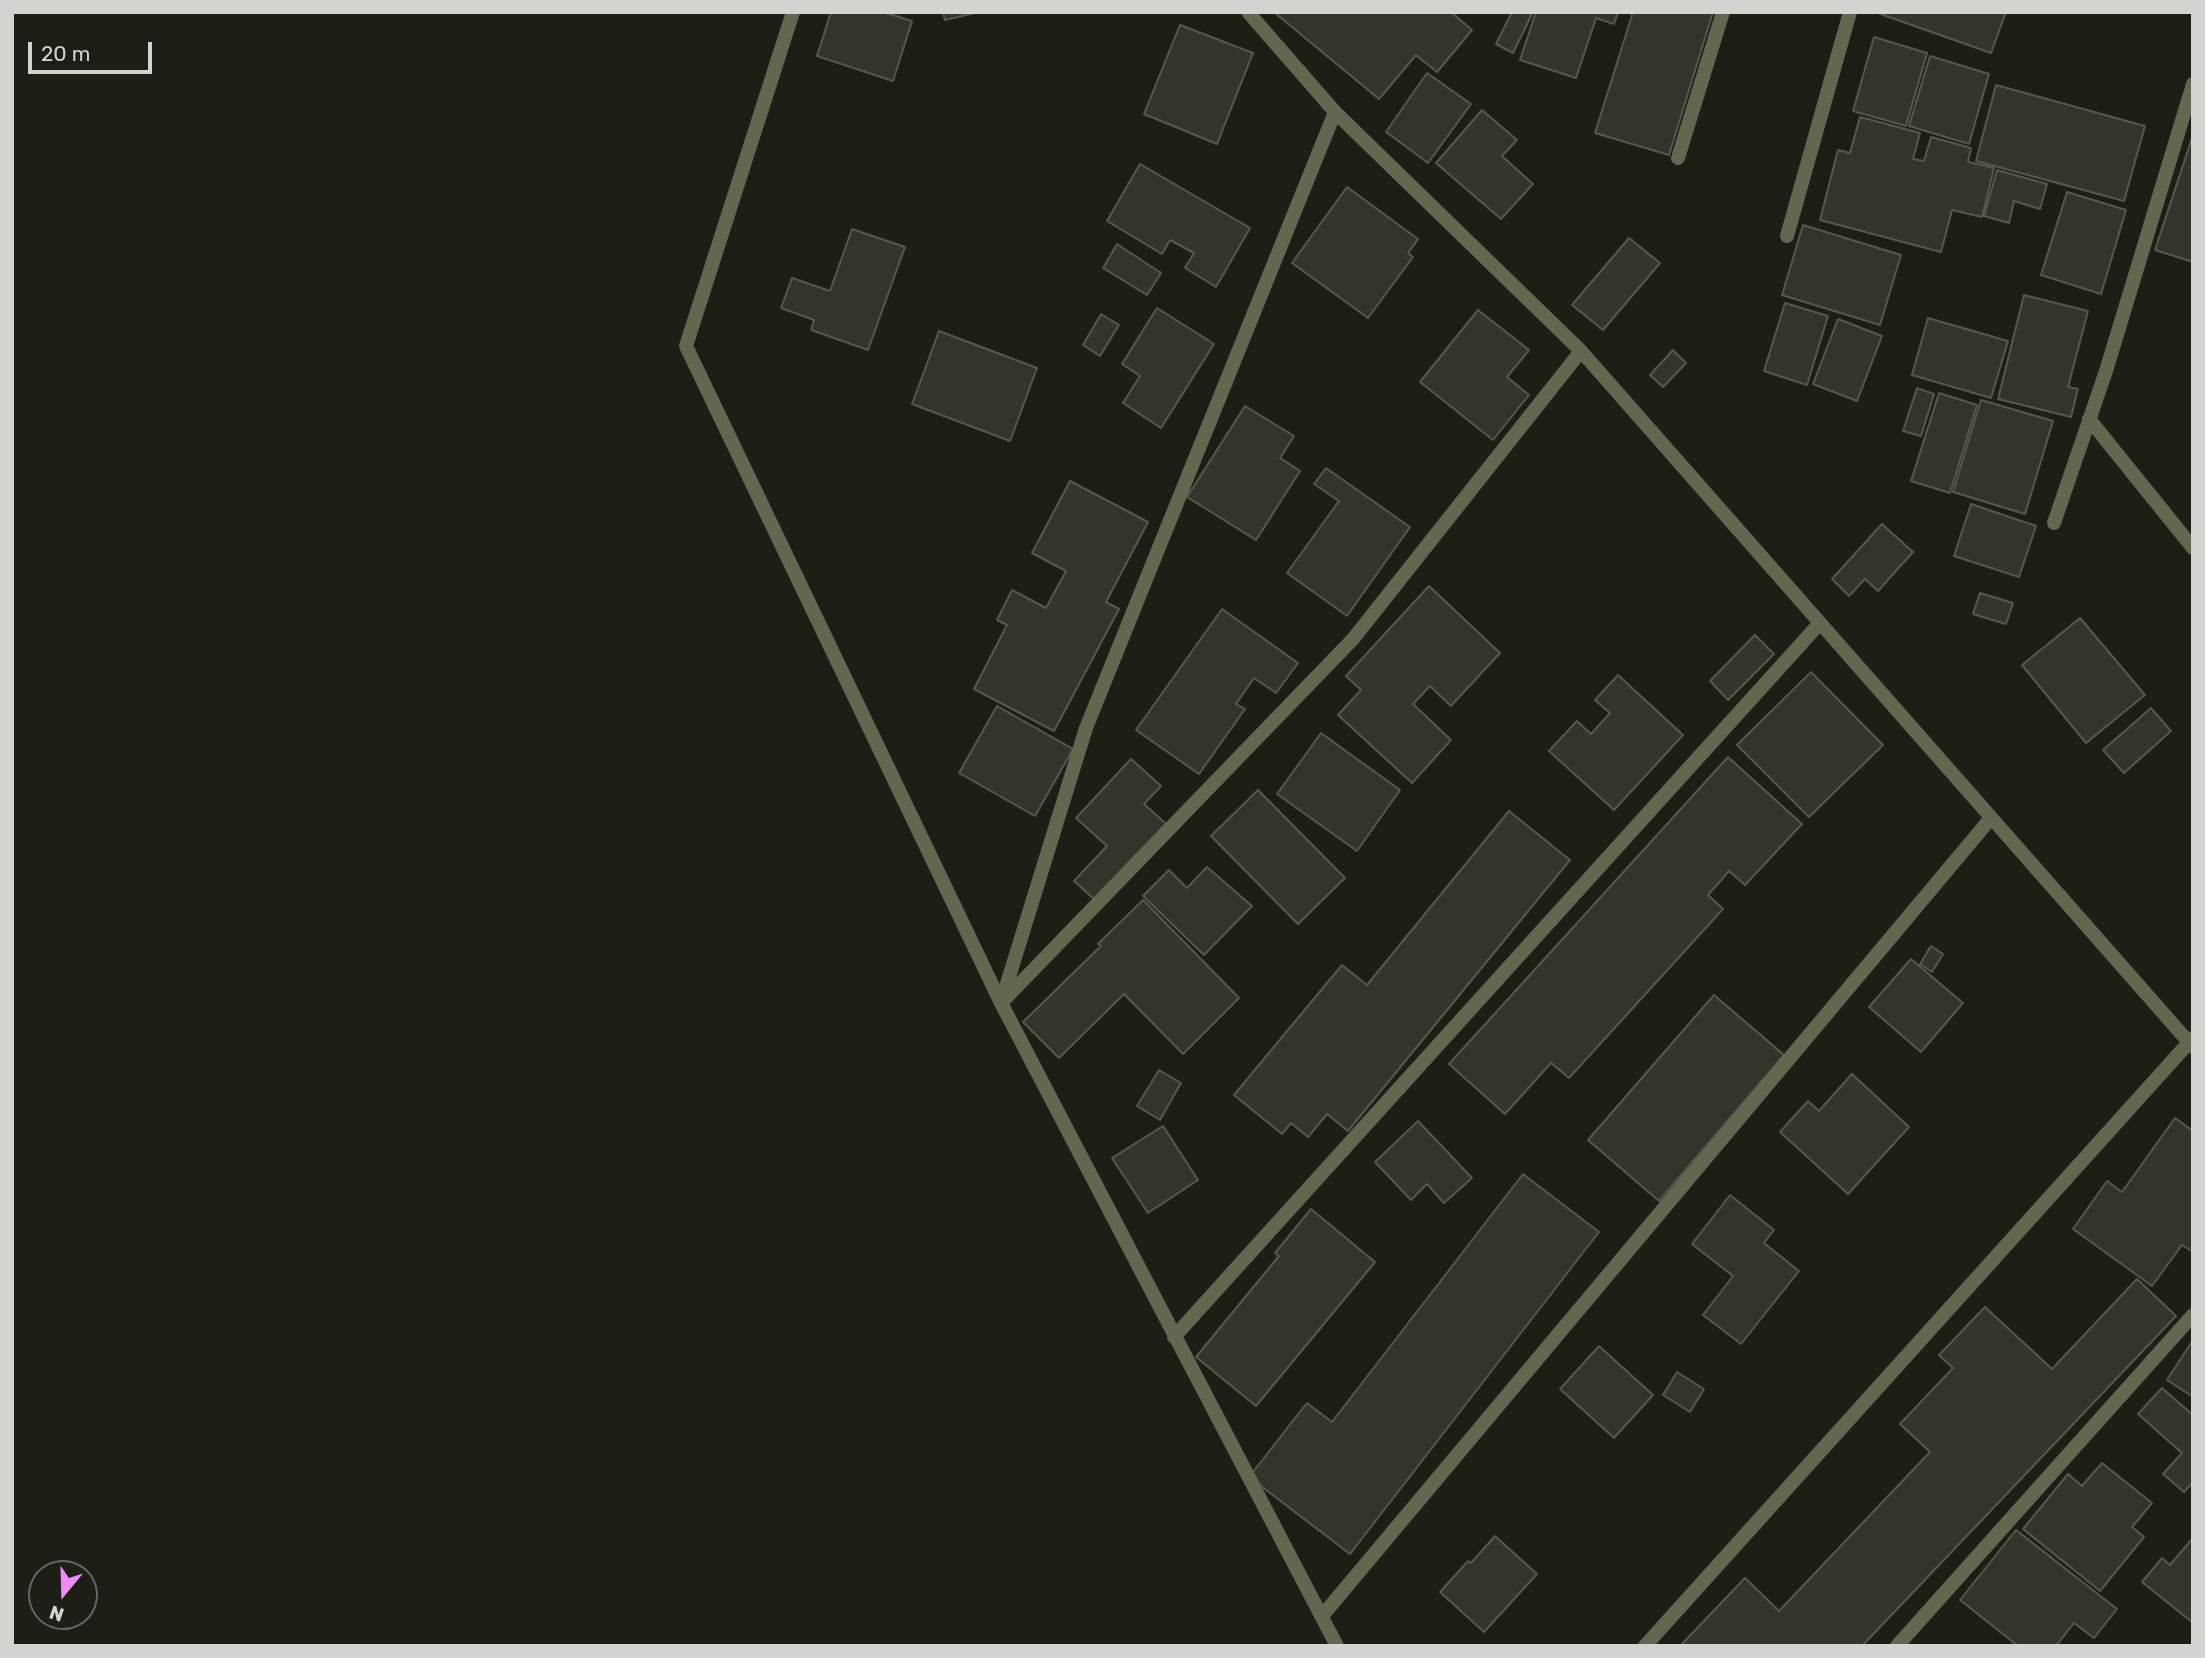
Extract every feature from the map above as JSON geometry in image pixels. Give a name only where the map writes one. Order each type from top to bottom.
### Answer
[{"type":"street","points":[[793,12],[686,346],[1001,1003],[1337,1646]]},
{"type":"street","points":[[1248,12],[1335,112],[1581,351],[2191,1042],[1645,1646]]},
{"type":"street","points":[[1678,158],[1723,12]]},
{"type":"street","points":[[1787,236],[1850,12]]},
{"type":"street","points":[[2054,523],[2110,358],[2193,84]]},
{"type":"street","points":[[1001,1003],[1086,728],[1335,112]]},
{"type":"street","points":[[1001,1003],[1353,639],[1581,351]]},
{"type":"street","points":[[2089,419],[2193,548]]},
{"type":"street","points":[[1174,1337],[1821,623]]},
{"type":"street","points":[[1322,1616],[1991,818]]},
{"type":"street","points":[[1897,1646],[2193,1315]]},
{"type":"building","points":[[831,12],[883,12],[912,21],[893,81],[817,56]]},
{"type":"building","points":[[943,12],[979,12],[945,20]]},
{"type":"building","points":[[1451,12],[1472,30],[1437,72],[1416,55],[1379,99],[1275,13]]},
{"type":"building","points":[[1512,12],[1532,14],[1513,53],[1496,44]]},
{"type":"building","points":[[1536,12],[1618,12],[1614,24],[1596,18],[1576,78],[1520,60]]},
{"type":"building","points":[[1633,12],[1713,12],[1669,155],[1595,133]]},
{"type":"building","points":[[1875,12],[2006,12],[1991,53]]},
{"type":"building","points":[[1180,25],[1253,53],[1217,144],[1144,114]]},
{"type":"building","points":[[1874,37],[1927,53],[1906,126],[1853,111]]},
{"type":"building","points":[[1930,56],[1989,74],[1969,144],[1909,126]]},
{"type":"building","points":[[1427,73],[1471,104],[1428,163],[1386,132]]},
{"type":"building","points":[[1996,85],[2145,126],[2124,201],[1976,161]]},
{"type":"building","points":[[1482,110],[1517,140],[1502,156],[1533,184],[1501,219],[1436,163]]},
{"type":"building","points":[[1860,117],[1920,133],[1913,159],[1924,161],[1931,137],[1971,148],[1968,162],[1994,168],[1982,217],[1952,210],[1941,252],[1820,220],[1838,150],[1850,153]]},
{"type":"building","points":[[2193,135],[2193,262],[2155,250]]},
{"type":"building","points":[[1140,164],[1250,228],[1216,287],[1185,268],[1194,253],[1170,240],[1162,254],[1107,221]]},
{"type":"building","points":[[1997,170],[2047,184],[2040,209],[2014,201],[2009,223],[1984,216]]},
{"type":"building","points":[[1347,187],[1418,239],[1408,253],[1413,257],[1368,318],[1292,263]]},
{"type":"building","points":[[2067,192],[2126,210],[2101,294],[2041,275]]},
{"type":"building","points":[[1803,225],[1901,255],[1880,325],[1782,295]]},
{"type":"building","points":[[852,229],[905,247],[868,350],[811,330],[814,320],[781,308],[792,278],[830,291]]},
{"type":"building","points":[[1629,238],[1660,263],[1603,330],[1572,305]]},
{"type":"building","points":[[1117,244],[1161,273],[1147,295],[1103,268]]},
{"type":"building","points":[[2024,295],[2088,311],[2068,387],[2078,389],[2071,417],[1998,399]]},
{"type":"building","points":[[1785,303],[1828,316],[1807,385],[1764,371]]},
{"type":"building","points":[[1157,308],[1214,344],[1161,428],[1123,403],[1140,376],[1122,364]]},
{"type":"building","points":[[1478,310],[1529,350],[1507,377],[1529,395],[1493,440],[1420,382]]},
{"type":"building","points":[[1101,314],[1119,325],[1100,356],[1083,345]]},
{"type":"building","points":[[1928,318],[2008,341],[1991,398],[1912,375]]},
{"type":"building","points":[[1838,319],[1882,336],[1857,401],[1813,384]]},
{"type":"building","points":[[939,331],[1037,368],[1010,441],[912,404]]},
{"type":"building","points":[[1673,350],[1686,363],[1663,387],[1650,375]]},
{"type":"building","points":[[1917,388],[1934,394],[1921,436],[1903,431]]},
{"type":"building","points":[[1939,393],[1977,405],[1950,493],[1911,481]]},
{"type":"building","points":[[1981,400],[2053,421],[2025,514],[1953,492]]},
{"type":"building","points":[[1245,406],[1294,436],[1280,458],[1300,471],[1256,540],[1187,497]]},
{"type":"building","points":[[1326,468],[1410,527],[1347,616],[1287,573],[1339,501],[1314,484]]},
{"type":"building","points":[[1070,481],[1148,522],[1106,602],[1119,609],[1054,731],[974,689],[1007,625],[997,620],[1012,590],[1046,608],[1066,571],[1032,553]]},
{"type":"building","points":[[1971,504],[2036,526],[2019,577],[1954,556]]},
{"type":"building","points":[[1882,524],[1913,552],[1878,591],[1865,579],[1849,596],[1832,579]]},
{"type":"building","points":[[1429,586],[1500,653],[1451,706],[1430,686],[1413,704],[1451,740],[1412,783],[1338,715],[1361,690],[1346,676]]},
{"type":"building","points":[[1980,593],[2013,603],[2006,624],[1973,614]]},
{"type":"building","points":[[1222,609],[1298,663],[1276,693],[1254,678],[1236,704],[1245,709],[1199,774],[1136,730]]},
{"type":"building","points":[[2080,618],[2145,695],[2086,743],[2022,665]]},
{"type":"building","points":[[1755,635],[1774,654],[1728,700],[1710,681]]},
{"type":"building","points":[[1811,672],[1883,745],[1809,817],[1737,745]]},
{"type":"building","points":[[1618,675],[1683,735],[1614,810],[1549,751],[1577,721],[1591,734],[1610,713],[1595,700]]},
{"type":"building","points":[[997,706],[1073,749],[1035,816],[959,773]]},
{"type":"building","points":[[2151,708],[2171,731],[2124,773],[2103,750]]},
{"type":"building","points":[[1321,733],[1400,790],[1357,851],[1277,794]]},
{"type":"building","points":[[1728,757],[1802,824],[1745,885],[1729,871],[1708,895],[1723,909],[1569,1078],[1551,1063],[1505,1114],[1449,1064]]},
{"type":"building","points":[[1131,759],[1161,786],[1144,804],[1166,824],[1095,900],[1074,881],[1107,846],[1076,818]]},
{"type":"building","points":[[1258,790],[1345,878],[1298,924],[1211,836]]},
{"type":"building","points":[[1509,811],[1570,860],[1348,1131],[1327,1114],[1308,1137],[1291,1123],[1282,1134],[1234,1095],[1342,965],[1367,985]]},
{"type":"building","points":[[1207,867],[1252,906],[1204,955],[1143,896],[1169,870],[1187,888]]},
{"type":"building","points":[[1143,900],[1239,998],[1183,1054],[1124,994],[1059,1058],[1023,1022],[1101,946],[1098,944]]},
{"type":"building","points":[[1931,946],[1943,954],[1932,972],[1920,964]]},
{"type":"building","points":[[1911,959],[1963,1003],[1921,1052],[1869,1007]]},
{"type":"building","points":[[1714,995],[1784,1055],[1659,1201],[1588,1140]]},
{"type":"building","points":[[1159,1070],[1181,1083],[1160,1120],[1137,1106]]},
{"type":"building","points":[[1852,1074],[1909,1127],[1848,1194],[1780,1132],[1808,1101],[1819,1111]]},
{"type":"building","points":[[2175,1118],[2193,1131],[2193,1252],[2182,1245],[2152,1286],[2073,1229],[2107,1181],[2122,1192]]},
{"type":"building","points":[[1418,1121],[1472,1178],[1444,1203],[1427,1184],[1411,1200],[1375,1162]]},
{"type":"building","points":[[1163,1126],[1198,1180],[1148,1213],[1112,1158]]},
{"type":"building","points":[[1523,1174],[1599,1232],[1350,1554],[1249,1477],[1307,1403],[1332,1422]]},
{"type":"building","points":[[1730,1195],[1774,1230],[1764,1243],[1799,1271],[1741,1344],[1703,1315],[1733,1276],[1692,1244]]},
{"type":"building","points":[[1311,1209],[1375,1262],[1256,1406],[1196,1357],[1279,1256],[1275,1253]]},
{"type":"building","points":[[2137,1279],[2176,1316],[1862,1646],[1680,1646],[1745,1578],[1779,1611],[1930,1452],[1900,1424],[1953,1368],[1939,1355],[1985,1307],[2052,1369]]},
{"type":"building","points":[[2193,1340],[2193,1397],[2167,1380]]},
{"type":"building","points":[[1599,1346],[1653,1395],[1614,1438],[1560,1389]]},
{"type":"building","points":[[1677,1372],[1704,1389],[1690,1412],[1663,1395]]},
{"type":"building","points":[[2162,1388],[2193,1415],[2193,1482],[2184,1492],[2163,1474],[2182,1453],[2138,1414]]},
{"type":"building","points":[[2102,1463],[2152,1503],[2132,1527],[2144,1537],[2100,1591],[2023,1529],[2068,1474],[2082,1486]]},
{"type":"building","points":[[2016,1530],[2117,1609],[2094,1638],[2074,1623],[2056,1646],[2018,1646],[1960,1600]]},
{"type":"building","points":[[1495,1536],[1537,1574],[1484,1632],[1440,1592]]},
{"type":"building","points":[[2193,1538],[2193,1623],[2142,1582],[2162,1558],[2170,1565]]}]
